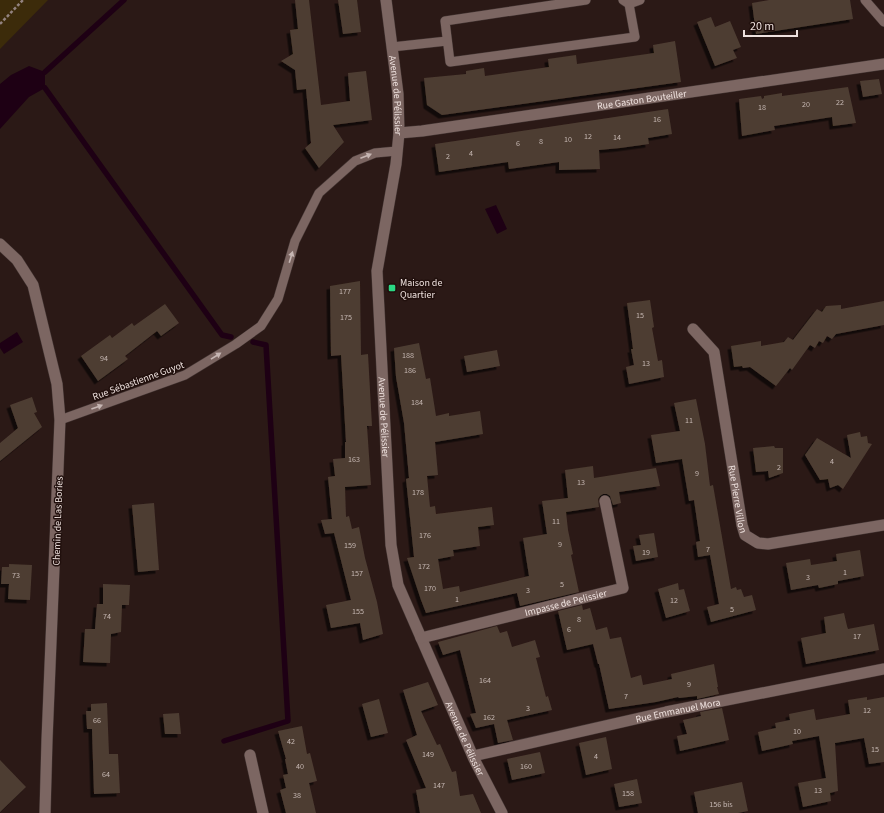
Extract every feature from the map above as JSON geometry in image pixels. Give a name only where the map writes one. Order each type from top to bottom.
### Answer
[{"type":"street","name":"Avenue de Pélissier","points":[[386,0],[398,94],[399,133],[398,151],[378,271],[391,545],[398,585],[472,756],[502,813]]},
{"type":"street","name":"Rue Gaston Bouteiller","points":[[399,133],[422,131],[884,64]]},
{"type":"street","name":"Chemin de Las Bories","points":[[0,244],[17,260],[33,285],[57,384],[60,420],[45,813]]},
{"type":"street","name":"Rue Pierre Villon","points":[[693,330],[714,352],[742,525],[745,535],[758,543],[768,544],[884,525]]},
{"type":"street","name":"Impasse de Pelissier","points":[[421,638],[623,588],[605,501]]},
{"type":"street","name":"Rue Emmanuel Mora","points":[[472,756],[666,712],[884,670]]},
{"type":"street","points":[[250,755],[263,813]]},
{"type":"lane","points":[[586,0],[445,21],[450,62],[635,37],[626,2],[640,0]]},
{"type":"lane","points":[[865,0],[884,22]]},
{"type":"lane","points":[[392,47],[447,41]]},
{"type":"lane","name":"Rue Sébastienne Guyot","points":[[60,420],[185,375],[236,344],[261,326],[278,299],[296,241],[319,193],[354,161],[375,153],[398,151]]},
{"type":"path","points":[[0,24],[23,0]]},
{"type":"shaded area","points":[[0,0],[48,0],[0,49]]},
{"type":"shaded area","points":[[29,66],[45,72],[45,88],[29,97],[0,129],[0,84],[11,75]]},
{"type":"shaded area","points":[[496,205],[507,229],[497,234],[485,209]]},
{"type":"shaded area","points":[[17,332],[23,342],[4,354],[0,348],[0,343]]},
{"type":"building","points":[[295,0],[309,0],[321,105],[350,101],[348,73],[366,71],[372,120],[333,125],[344,142],[319,168],[305,148],[311,143],[306,89],[297,90],[295,70],[281,61],[293,54],[290,30],[298,29]]},
{"type":"building","points":[[338,0],[357,0],[361,32],[343,34]]},
{"type":"building","points":[[769,0],[850,0],[853,19],[756,34],[752,3]]},
{"type":"building","points":[[711,17],[715,27],[730,21],[741,47],[733,50],[737,58],[715,66],[697,22]]},
{"type":"building","points":[[675,41],[681,82],[442,115],[427,105],[424,78],[466,74],[466,71],[484,68],[485,76],[549,67],[548,59],[576,55],[577,64],[654,53],[653,45]]},
{"type":"building","points":[[879,79],[882,94],[863,97],[860,81]]},
{"type":"building","points":[[848,87],[856,123],[833,126],[832,117],[774,126],[775,130],[742,136],[739,99],[761,96],[762,99],[764,96],[782,93],[782,96]]},
{"type":"building","points":[[668,109],[672,134],[648,138],[649,144],[599,150],[600,169],[559,170],[559,162],[509,169],[508,162],[439,172],[435,144]]},
{"type":"building","points":[[360,281],[361,355],[368,354],[372,426],[367,426],[371,485],[345,487],[346,517],[349,516],[352,529],[359,527],[383,634],[363,640],[360,623],[331,628],[326,605],[351,600],[334,533],[325,534],[321,520],[332,519],[328,477],[335,476],[333,459],[345,458],[346,442],[341,355],[331,356],[330,286]]},
{"type":"building","points":[[650,300],[654,327],[652,328],[658,361],[662,360],[664,377],[629,384],[626,367],[634,365],[627,303]]},
{"type":"building","points":[[884,301],[884,325],[836,334],[832,339],[827,336],[823,343],[819,341],[815,348],[810,345],[792,370],[790,368],[776,386],[750,367],[734,367],[731,346],[761,341],[761,346],[784,342],[788,337],[793,340],[817,309],[822,312],[826,306],[841,305],[841,309]]},
{"type":"building","points":[[165,304],[179,323],[161,336],[157,331],[125,356],[128,359],[98,381],[81,356],[110,335],[112,338],[132,323],[134,326]]},
{"type":"building","points":[[419,343],[426,379],[430,378],[436,416],[449,413],[449,416],[480,411],[483,434],[435,442],[438,475],[427,476],[430,507],[435,506],[436,514],[492,507],[494,525],[478,527],[480,546],[453,550],[454,556],[438,559],[443,589],[459,586],[460,592],[529,576],[523,538],[547,534],[542,501],[568,498],[565,470],[593,466],[594,478],[656,468],[660,486],[619,492],[621,503],[613,505],[610,496],[603,494],[598,499],[599,507],[566,512],[573,554],[571,555],[579,592],[520,606],[517,593],[426,613],[407,558],[414,557],[406,479],[409,478],[404,423],[396,377],[394,348]]},
{"type":"building","points":[[497,350],[500,366],[467,372],[464,356]]},
{"type":"building","points":[[32,397],[37,412],[34,413],[42,427],[0,461],[0,443],[18,428],[10,405]]},
{"type":"building","points":[[696,399],[705,444],[710,486],[713,485],[731,589],[736,587],[737,590],[741,589],[744,597],[752,595],[756,610],[711,622],[707,607],[719,604],[710,555],[698,557],[696,542],[700,541],[694,500],[689,501],[682,459],[656,463],[651,435],[680,431],[674,403]]},
{"type":"building","points":[[860,432],[861,437],[867,436],[868,443],[872,444],[843,489],[838,485],[830,488],[828,479],[820,480],[805,455],[817,438],[851,458],[847,435]]},
{"type":"building","points":[[774,446],[775,448],[783,448],[783,473],[769,478],[768,471],[756,472],[753,448]]},
{"type":"building","points":[[154,503],[159,570],[138,572],[132,505]]},
{"type":"building","points":[[654,533],[658,557],[636,561],[633,546],[641,545],[639,535]]},
{"type":"building","points":[[860,550],[864,576],[838,581],[838,584],[819,588],[818,585],[791,590],[786,563],[810,559],[811,565],[837,561],[836,554]]},
{"type":"building","points":[[9,564],[32,565],[30,600],[8,599],[9,584],[1,584],[2,567],[9,567]]},
{"type":"building","points":[[678,583],[679,590],[684,589],[690,611],[666,618],[658,589]]},
{"type":"building","points":[[103,584],[130,585],[129,605],[122,605],[121,632],[111,634],[110,663],[83,662],[85,629],[95,629],[97,604],[103,604]]},
{"type":"building","points":[[582,605],[583,610],[590,608],[596,630],[607,627],[610,639],[621,637],[631,678],[641,675],[643,685],[672,679],[671,674],[714,664],[719,694],[697,699],[697,696],[678,697],[609,709],[593,644],[567,650],[558,611]]},
{"type":"building","points":[[844,613],[848,629],[874,624],[879,650],[806,664],[801,638],[826,633],[824,617]]},
{"type":"building","points":[[497,626],[500,633],[507,631],[512,647],[535,640],[540,657],[536,658],[546,697],[548,696],[552,710],[507,720],[513,740],[498,743],[494,724],[476,728],[470,714],[476,713],[460,650],[443,655],[438,642]]},
{"type":"building","points":[[428,682],[438,705],[421,711],[437,745],[440,744],[452,772],[456,771],[460,796],[473,794],[481,813],[420,813],[416,790],[426,788],[406,740],[417,735],[403,690]]},
{"type":"building","points":[[867,697],[867,700],[884,697],[884,762],[869,764],[864,738],[835,743],[838,791],[830,793],[831,801],[803,807],[798,783],[826,778],[819,736],[792,741],[793,744],[762,751],[758,732],[776,728],[775,723],[790,720],[789,714],[814,709],[816,720],[850,714],[848,700]]},
{"type":"building","points":[[379,699],[388,733],[371,737],[362,704]]},
{"type":"building","points":[[107,703],[109,754],[118,754],[120,793],[94,794],[92,729],[87,729],[86,711],[91,711],[91,704]]},
{"type":"building","points":[[722,708],[729,740],[680,751],[677,736],[687,734],[683,720],[701,716],[700,712]]},
{"type":"building","points":[[179,713],[181,734],[165,734],[163,714]]},
{"type":"building","points":[[302,726],[307,754],[310,753],[317,781],[309,783],[316,813],[286,813],[280,790],[286,788],[283,775],[288,774],[286,759],[278,731]]},
{"type":"building","points":[[606,737],[612,769],[586,775],[579,743]]},
{"type":"building","points":[[540,752],[545,773],[512,780],[507,759]]},
{"type":"building","points":[[0,760],[26,787],[0,812]]},
{"type":"building","points":[[637,779],[642,803],[619,807],[614,784]]},
{"type":"building","points":[[742,782],[748,811],[738,813],[698,813],[694,792]]},
{"type":"waterway","points":[[45,72],[124,0]]},
{"type":"waterway","points":[[45,88],[222,335],[231,337]]},
{"type":"waterway","points":[[224,741],[288,721],[266,345],[253,342]]},
{"type":"place","name":"Maison de Quartier","points":[[392,288]]}]
